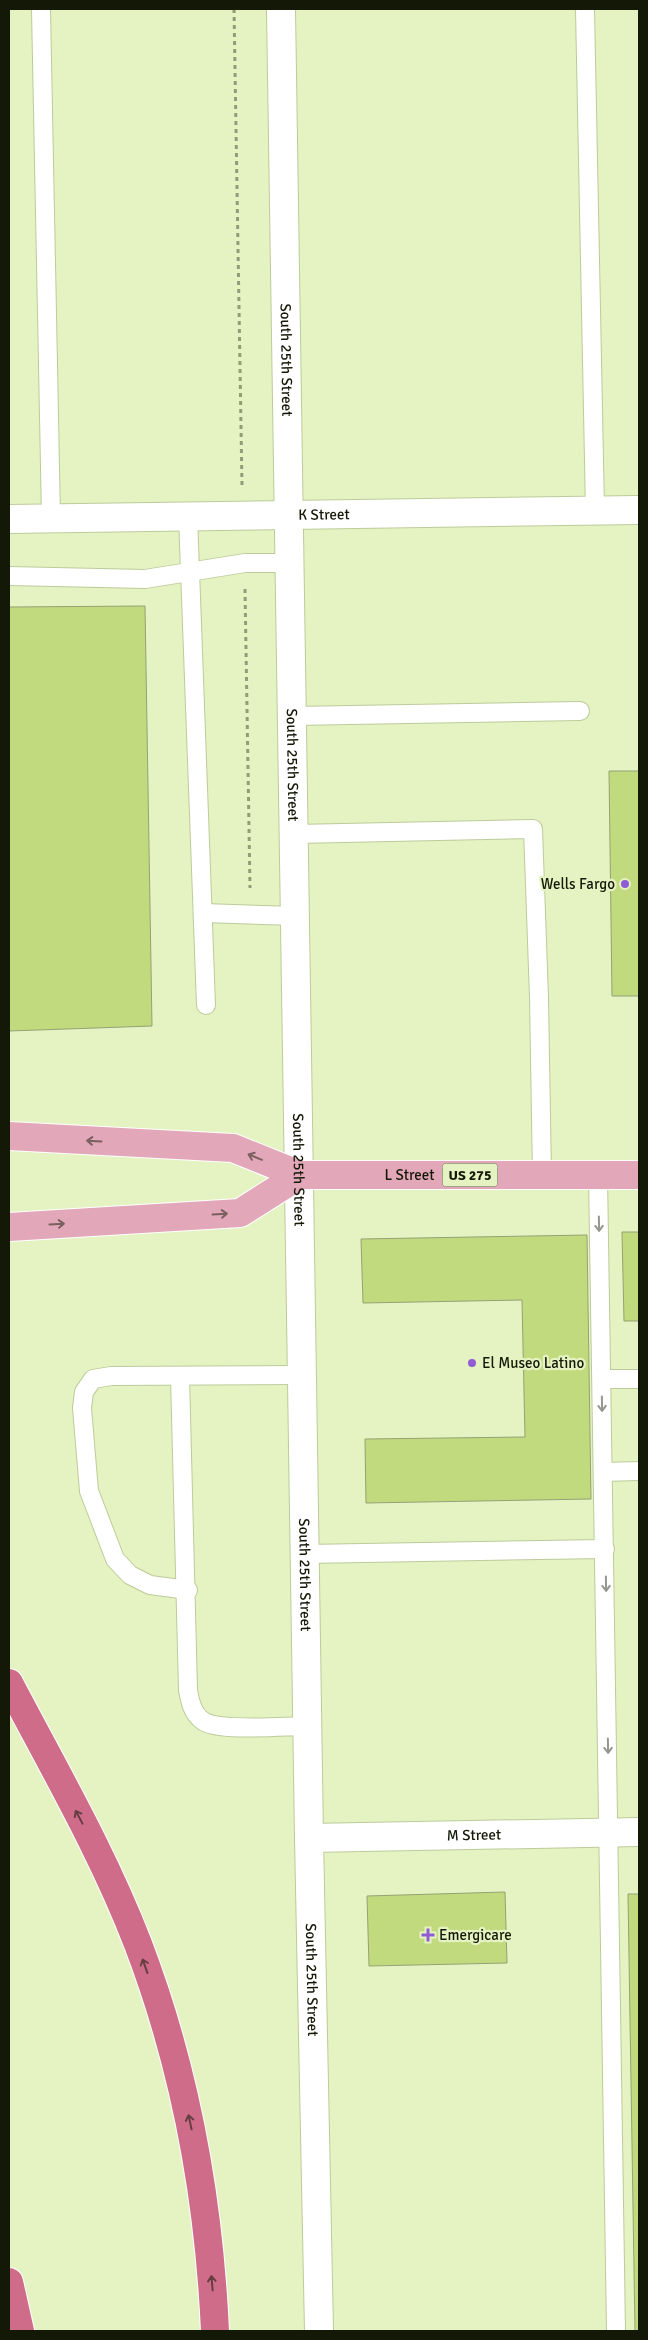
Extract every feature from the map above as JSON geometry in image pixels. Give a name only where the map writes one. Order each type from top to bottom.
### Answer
[{"type":"highway","points":[[9,1683],[107,1872],[138,1943],[162,2014],[190,2121],[207,2224],[215,2331]]},
{"type":"highway","points":[[9,2282],[20,2331]]},
{"type":"main road","name":"L Street","points":[[9,1136],[233,1148],[300,1175],[639,1175]]},
{"type":"main road","points":[[9,1227],[240,1213],[300,1175]]},
{"type":"street","name":"South 25th Street","points":[[281,9],[291,564],[309,1838],[319,2331]]},
{"type":"street","name":"K Street","points":[[9,519],[639,510]]},
{"type":"street","name":"M Street","points":[[309,1838],[639,1832]]},
{"type":"lane","points":[[41,9],[51,518]]},
{"type":"lane","points":[[585,9],[595,511]]},
{"type":"lane","points":[[188,516],[206,1005]]},
{"type":"lane","points":[[9,576],[145,579],[245,563],[291,564]]},
{"type":"lane","points":[[293,716],[580,711]]},
{"type":"lane","points":[[295,834],[533,830],[539,998],[542,1176]]},
{"type":"lane","points":[[203,913],[296,916]]},
{"type":"lane","points":[[598,1175],[610,1833],[616,2331]]},
{"type":"lane","points":[[188,1590],[150,1585],[130,1575],[115,1559],[89,1490],[82,1408],[84,1392],[93,1379],[111,1376],[303,1375]]},
{"type":"lane","points":[[180,1376],[188,1590],[188,1690],[191,1707],[203,1721],[223,1726],[308,1726]]},
{"type":"lane","points":[[602,1379],[639,1379]]},
{"type":"lane","points":[[604,1472],[639,1471]]},
{"type":"lane","points":[[305,1554],[605,1549]]},
{"type":"path","points":[[234,9],[243,515]]},
{"type":"path","points":[[245,563],[250,890]]},
{"type":"building","points":[[145,606],[152,1026],[9,1031],[9,607]]},
{"type":"building","name":"Wells Fargo","points":[[609,771],[639,771],[639,996],[612,996]]},
{"type":"building","points":[[622,1232],[639,1232],[639,1321],[624,1321]]},
{"type":"building","points":[[587,1235],[591,1499],[366,1503],[365,1439],[525,1437],[522,1300],[363,1303],[361,1239]]},
{"type":"building","points":[[505,1892],[507,1963],[369,1966],[367,1896]]},
{"type":"building","points":[[628,1894],[639,1894],[639,2331],[635,2331]]},
{"type":"place","name":"Wells Fargo","points":[[625,884]]},
{"type":"place","name":"El Museo Latino","points":[[472,1363]]},
{"type":"place","name":"Emergicare","points":[[428,1935]]}]
